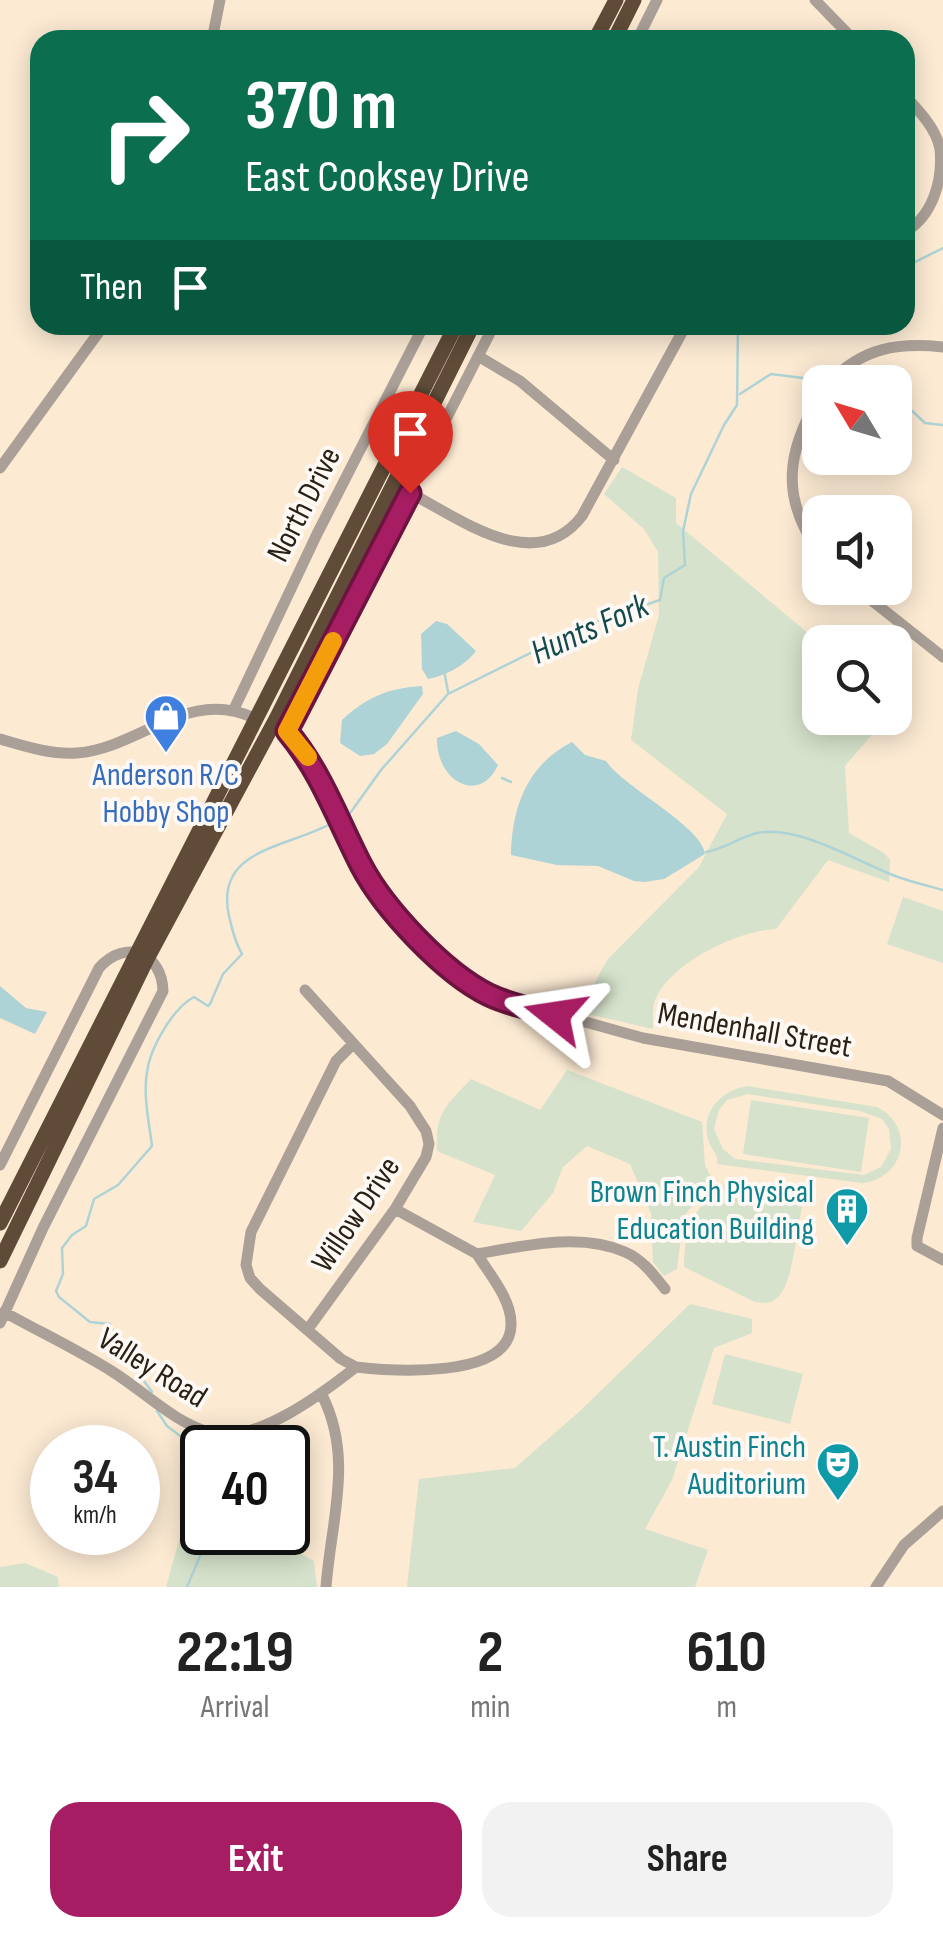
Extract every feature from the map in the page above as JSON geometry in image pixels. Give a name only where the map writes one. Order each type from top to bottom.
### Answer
[{"type":"highway","points":[[600,30],[616,0]]},
{"type":"highway","points":[[619,30],[634,0]]},
{"type":"highway","points":[[0,1261],[254,718],[451,335]]},
{"type":"highway","points":[[0,1222],[142,956],[236,792],[281,725],[468,335]]},
{"type":"highway","points":[[281,725],[270,711],[285,663]]},
{"type":"highway","points":[[236,792],[247,748],[258,725],[254,718]]},
{"type":"street","points":[[214,30],[220,0]]},
{"type":"street","points":[[642,30],[656,0]]},
{"type":"street","points":[[816,0],[844,30]]},
{"type":"street","points":[[915,107],[940,149],[942,178],[936,198],[915,224]]},
{"type":"street","points":[[0,468],[97,335]]},
{"type":"street","name":"North Drive","points":[[234,709],[419,335]]},
{"type":"street","points":[[281,725],[410,493],[489,335]]},
{"type":"street","points":[[410,493],[500,539],[535,544],[573,528],[681,335]]},
{"type":"street","points":[[852,365],[878,350],[914,344],[943,346]]},
{"type":"street","points":[[478,356],[520,380],[614,460]]},
{"type":"street","points":[[802,429],[793,454],[791,484],[802,526]]},
{"type":"street","points":[[877,605],[943,657]]},
{"type":"street","points":[[0,739],[75,753],[191,712],[234,709],[254,718]]},
{"type":"street","name":"Mendenhall Street","points":[[281,725],[321,778],[362,866],[380,895],[436,956],[488,994],[643,1038],[888,1082],[943,1115]]},
{"type":"street","points":[[0,1166],[99,968],[112,954],[123,950],[142,956],[163,979],[163,991],[2,1317]]},
{"type":"street","name":"Willow Drive","points":[[305,990],[410,1106],[426,1131],[429,1144],[426,1157],[395,1210],[308,1329]]},
{"type":"street","points":[[352,1045],[336,1061],[252,1232],[246,1251],[250,1278],[356,1367],[426,1372],[479,1360],[504,1346],[510,1335],[510,1314],[477,1254],[395,1210]]},
{"type":"street","points":[[943,1128],[917,1238],[917,1246],[943,1260]]},
{"type":"street","points":[[477,1254],[534,1243],[594,1245],[624,1251],[665,1288]]},
{"type":"street","name":"Valley Road","points":[[2,1317],[113,1372],[174,1415],[220,1434],[252,1429],[322,1394],[356,1367]]},
{"type":"street","points":[[322,1394],[335,1426],[341,1457],[326,1587]]},
{"type":"street","points":[[876,1587],[904,1546],[943,1511]]},
{"type":"green space","points":[[622,467],[676,498],[676,523],[802,628],[802,735],[871,735],[845,766],[849,833],[890,860],[889,882],[828,860],[776,929],[726,942],[676,972],[656,998],[653,1029],[579,1012],[607,960],[699,867],[727,814],[631,740],[638,689],[659,615],[658,552],[644,529],[604,494]]},
{"type":"green space","points":[[903,897],[943,911],[943,963],[887,944]]},
{"type":"green space","points":[[567,1070],[702,1122],[705,1165],[713,1181],[684,1216],[677,1269],[664,1276],[653,1262],[651,1213],[630,1164],[587,1146],[563,1167],[553,1193],[521,1231],[473,1222],[495,1175],[437,1151],[440,1118],[471,1079],[540,1110]]},
{"type":"green space","points":[[747,1086],[877,1107],[897,1126],[901,1138],[896,1162],[877,1179],[862,1183],[717,1164],[707,1122],[714,1105]],"holes":[[[748,1094],[860,1111],[882,1119],[889,1129],[891,1149],[881,1167],[864,1175],[735,1159],[723,1149],[714,1129],[719,1110],[727,1100]]]},
{"type":"green space","points":[[751,1100],[869,1118],[861,1172],[743,1154]]},
{"type":"green space","points":[[751,1184],[802,1207],[787,1281],[777,1298],[767,1303],[755,1302],[684,1267],[688,1231],[702,1205],[719,1185]]},
{"type":"green space","points":[[690,1304],[752,1319],[752,1333],[714,1348],[672,1480],[645,1529],[708,1550],[695,1587],[407,1587],[419,1479],[515,1468]]},
{"type":"green space","points":[[725,1354],[803,1374],[790,1424],[712,1404]]},
{"type":"green space","points":[[180,1536],[180,1555],[303,1555],[314,1561],[317,1587],[166,1587]]},
{"type":"green space","points":[[25,1563],[58,1577],[59,1587],[0,1587],[0,1567]]},
{"type":"water","points":[[436,621],[447,624],[476,651],[455,669],[428,679],[422,669],[421,634]]},
{"type":"water","points":[[422,686],[423,694],[387,744],[374,754],[360,756],[340,743],[342,720],[360,705],[388,692]]},
{"type":"water","points":[[456,731],[479,744],[498,765],[481,784],[460,783],[444,766],[437,738]]},
{"type":"water","points":[[572,742],[585,755],[606,761],[628,783],[677,819],[701,843],[705,854],[664,879],[645,882],[598,866],[557,865],[511,855],[515,820],[525,789],[556,751]]},
{"type":"water","points":[[0,986],[26,1008],[47,1012],[35,1034],[0,1018]]},
{"type":"waterway","name":"Hunts Fork","points":[[915,262],[943,248]]},
{"type":"waterway","name":"Hunts Fork","points":[[348,816],[381,770],[448,694],[589,624],[660,600],[664,578],[685,565],[683,531],[691,494],[737,405],[738,335]]},
{"type":"waterway","points":[[740,394],[771,374],[802,378]]},
{"type":"waterway","points":[[912,411],[925,423],[943,425]]},
{"type":"waterway","points":[[444,670],[448,692]]},
{"type":"waterway","points":[[502,778],[511,782]]},
{"type":"waterway","name":"Hunts Fork","points":[[152,1392],[122,1351],[110,1324],[90,1322],[59,1297],[56,1291],[63,1274],[62,1248],[86,1226],[94,1199],[118,1185],[152,1146],[146,1081],[149,1062],[164,1030],[178,1010],[194,997],[208,1006],[223,974],[242,954],[229,916],[227,894],[233,876],[258,853],[332,823]]},
{"type":"waterway","points":[[706,852],[757,833],[790,834],[896,876],[943,890]]},
{"type":"waterway","name":"Hunts Fork","points":[[157,1411],[167,1426],[191,1444],[201,1466],[200,1556],[187,1587]]},
{"type":"slow traffic","points":[[308,757],[287,731],[333,641]]},
{"type":"place","name":"Anderson R/C Hobby Shop","points":[[166,754]]},
{"type":"place","name":"Brown Finch Physical Education Building","points":[[847,1247]]},
{"type":"place","name":"T. Austin Finch Auditorium","points":[[838,1502]]},
{"type":"route","points":[[410,493],[287,731],[321,778],[362,866],[400,919],[472,985],[507,1002],[555,1015]]}]
